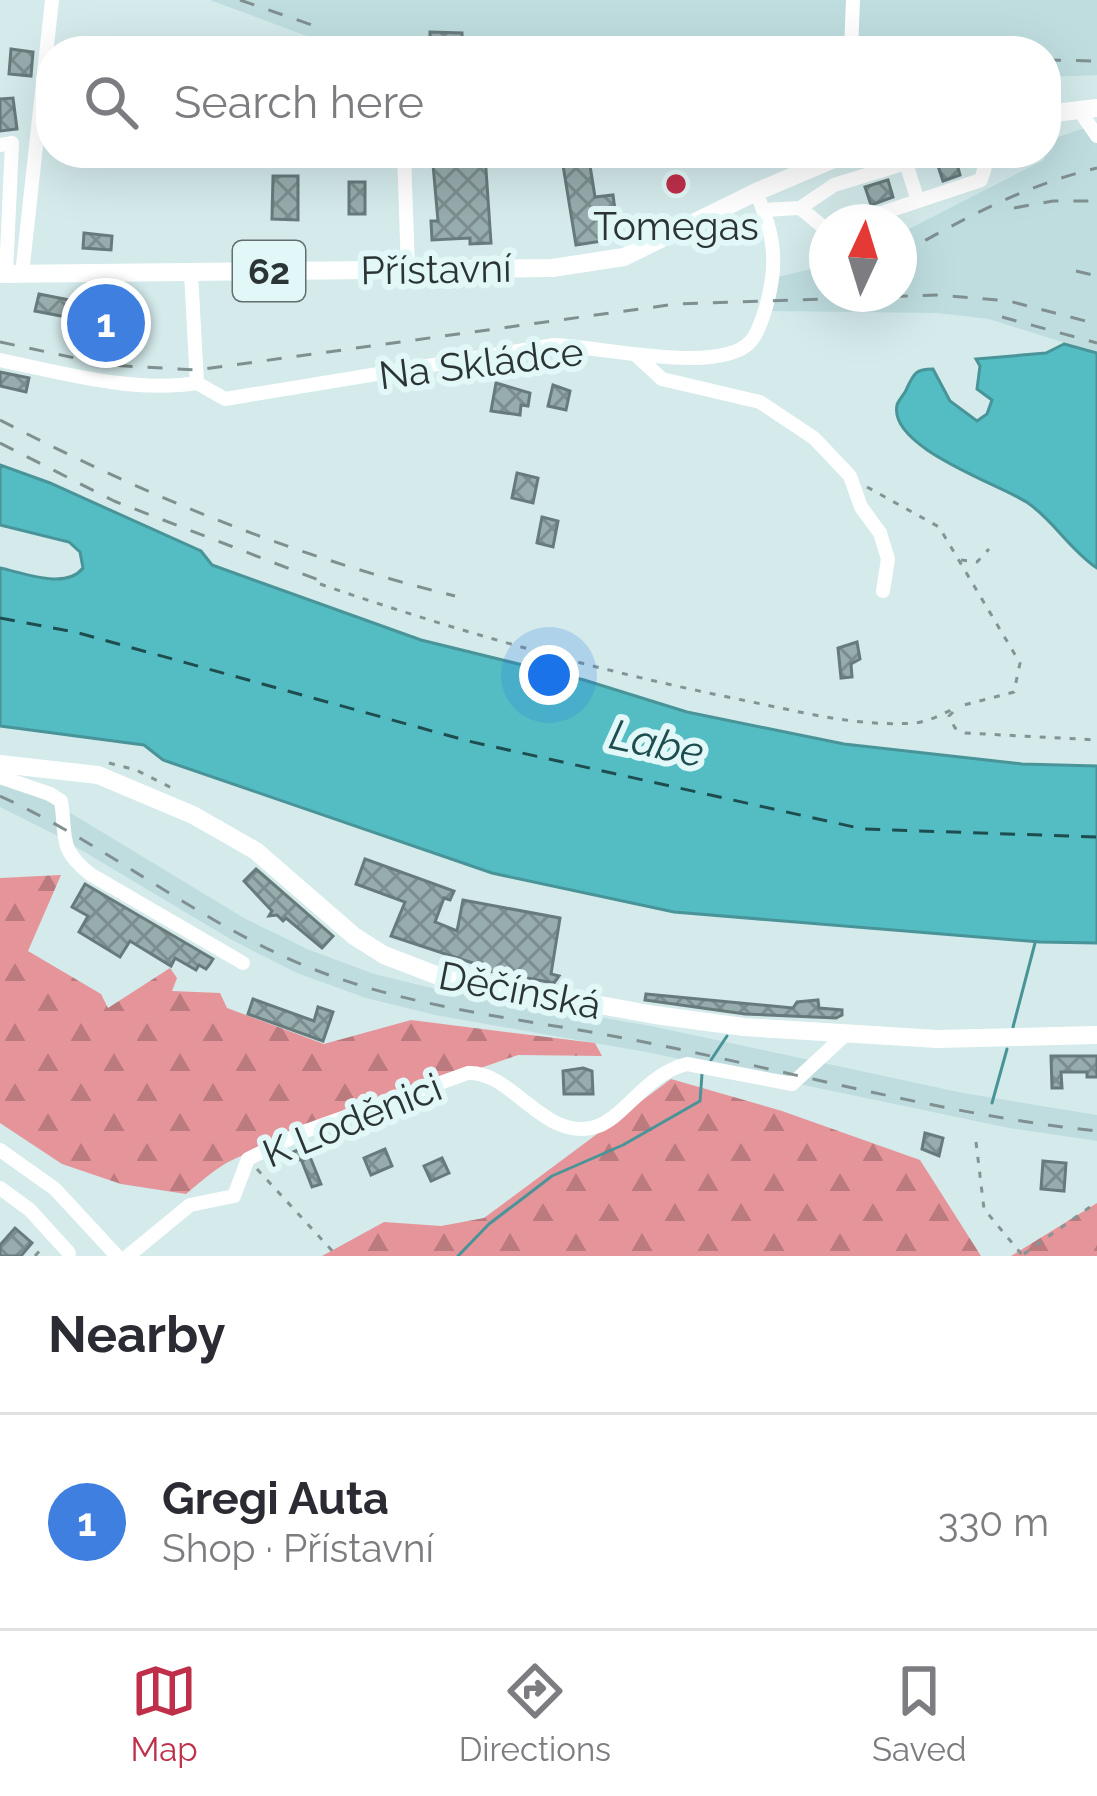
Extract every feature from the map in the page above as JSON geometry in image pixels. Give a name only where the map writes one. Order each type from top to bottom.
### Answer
[{"type":"main road","name":"Přístavní","points":[[9,274],[553,268],[601,263],[760,201],[820,168]]},
{"type":"main road","name":"Děčínská","points":[[0,764],[98,776],[194,814],[256,851],[354,936],[416,968],[655,1016],[970,1040],[1097,1035]]},
{"type":"street","points":[[46,36],[52,0]]},
{"type":"street","points":[[852,36],[853,0]]},
{"type":"street","points":[[9,274],[36,102]]},
{"type":"street","points":[[1088,109],[1097,136]]},
{"type":"street","points":[[0,145],[12,142],[9,274]]},
{"type":"street","points":[[405,168],[408,269]]},
{"type":"street","points":[[800,208],[835,184],[889,168]]},
{"type":"street","points":[[908,168],[918,201]]},
{"type":"street","points":[[909,204],[981,180],[985,168]]},
{"type":"street","points":[[760,201],[800,208],[809,215]]},
{"type":"street","name":"Na Skládce","points":[[0,360],[126,383],[173,387],[197,383],[225,399],[554,345],[704,361],[735,352],[752,341],[763,317],[772,284],[771,224],[760,201]]},
{"type":"street","points":[[191,272],[197,383]]},
{"type":"street","points":[[636,355],[662,379],[760,403],[814,438],[850,476],[861,507],[880,533],[888,559],[883,591]]},
{"type":"street","points":[[0,777],[61,801],[62,838],[76,863],[90,874],[243,963]]},
{"type":"street","name":"K Loděnici","points":[[128,1256],[190,1205],[234,1196],[248,1159],[303,1132],[476,1072],[554,1122],[570,1129],[597,1127],[672,1068],[688,1064],[792,1084],[846,1034]]},
{"type":"street","points":[[0,1150],[73,1205],[117,1256]]},
{"type":"street","points":[[0,1188],[31,1210],[69,1253]]},
{"type":"path","points":[[320,584],[452,630],[683,690],[812,715],[918,723],[1014,692],[1020,663],[939,526],[850,476]]},
{"type":"path","points":[[959,560],[977,562],[989,549]]},
{"type":"path","points":[[957,707],[950,716],[965,733],[1097,740]]},
{"type":"path","points":[[976,1142],[984,1209],[1023,1255],[1097,1202]]},
{"type":"path","points":[[248,1159],[337,1256]]},
{"type":"shaded area","points":[[210,0],[1097,0],[1097,75],[1061,76],[1061,36],[307,36]]},
{"type":"shaded area","points":[[1097,124],[1097,353],[989,319],[854,312],[917,312],[917,225],[1028,168],[1061,168],[1061,136]]},
{"type":"shaded area","points":[[809,269],[809,311],[771,311],[778,277]]},
{"type":"shaded area","points":[[0,778],[69,812],[244,918],[374,974],[651,1026],[963,1093],[1097,1115],[1097,1141],[1009,1128],[366,998],[297,973],[232,940],[0,807]]},
{"type":"green space","points":[[61,875],[28,951],[101,994],[108,1008],[170,968],[177,978],[172,991],[220,993],[227,1008],[324,1044],[411,1020],[595,1043],[602,1056],[518,1055],[237,1158],[186,1194],[121,1184],[62,1164],[0,1123],[0,878]]},
{"type":"green space","points":[[671,1079],[782,1111],[920,1160],[981,1256],[322,1256],[384,1222],[441,1226],[484,1218]]},
{"type":"green space","points":[[1097,1203],[1097,1256],[1011,1256]]},
{"type":"water","points":[[1064,344],[1097,353],[1097,568],[1028,503],[928,450],[899,421],[897,405],[919,371],[933,369],[950,401],[977,421],[987,414],[992,400],[977,389],[980,366],[976,359],[1046,353]]},
{"type":"water","name":"Labe","points":[[0,465],[201,551],[212,565],[421,640],[584,680],[687,712],[844,744],[1022,764],[1097,766],[1097,943],[674,912],[492,873],[163,760],[144,745],[0,726],[0,568],[56,579],[76,575],[83,568],[80,552],[69,542],[0,525]]},
{"type":"building","points":[[430,32],[462,33],[462,36],[430,36]]},
{"type":"building","points":[[11,49],[33,52],[31,76],[9,74]]},
{"type":"building","points":[[13,98],[17,129],[0,131],[0,99]]},
{"type":"building","points":[[433,168],[486,168],[491,243],[470,244],[470,238],[432,240],[431,221],[438,221]]},
{"type":"building","points":[[563,168],[590,168],[595,197],[613,195],[615,210],[598,213],[602,241],[576,245]]},
{"type":"building","points":[[939,168],[958,168],[960,175],[943,181]]},
{"type":"building","points":[[273,176],[298,176],[298,220],[272,219]]},
{"type":"building","points":[[888,180],[893,197],[871,204],[865,187]]},
{"type":"building","points":[[349,182],[365,182],[365,214],[349,214]]},
{"type":"building","points":[[84,233],[112,236],[111,250],[83,248]]},
{"type":"building","points":[[39,294],[115,309],[114,341],[99,340],[103,324],[35,311]]},
{"type":"building","points":[[0,372],[29,378],[26,392],[0,386]]},
{"type":"building","points":[[496,383],[530,393],[520,415],[491,411]]},
{"type":"building","points":[[553,385],[570,391],[566,410],[548,406]]},
{"type":"building","points":[[517,473],[538,478],[533,503],[512,498]]},
{"type":"building","points":[[542,517],[558,521],[553,547],[537,543]]},
{"type":"building","points":[[857,642],[860,659],[851,664],[852,677],[841,678],[838,648]]},
{"type":"building","points":[[365,859],[454,891],[450,900],[444,898],[435,922],[457,931],[463,900],[560,918],[551,974],[559,976],[554,983],[478,969],[479,965],[391,936],[405,902],[356,884]]},
{"type":"building","points":[[256,869],[333,936],[322,948],[286,918],[269,916],[272,911],[244,881]]},
{"type":"building","points":[[85,884],[213,959],[210,964],[196,970],[175,958],[171,966],[130,941],[120,957],[79,932],[88,916],[72,907]]},
{"type":"building","points":[[646,994],[793,1008],[797,1002],[818,1000],[819,1008],[842,1010],[842,1015],[745,1014],[645,1000]]},
{"type":"building","points":[[253,999],[314,1021],[318,1007],[333,1012],[323,1041],[248,1014]]},
{"type":"building","points":[[1051,1056],[1097,1056],[1097,1077],[1061,1072],[1062,1088],[1052,1088]]},
{"type":"building","points":[[563,1071],[592,1071],[593,1094],[564,1094]]},
{"type":"building","points":[[925,1133],[943,1138],[939,1156],[922,1149]]},
{"type":"building","points":[[306,1147],[321,1184],[312,1187],[301,1159],[291,1163],[288,1154]]},
{"type":"building","points":[[385,1149],[392,1166],[371,1175],[364,1158]]},
{"type":"building","points":[[442,1158],[449,1173],[431,1181],[424,1166]]},
{"type":"building","points":[[1043,1161],[1066,1163],[1064,1191],[1041,1189]]},
{"type":"building","points":[[15,1228],[32,1243],[21,1256],[0,1256],[0,1245]]},
{"type":"waterway","points":[[1013,1027],[1035,943]]},
{"type":"waterway","points":[[711,1060],[727,1036]]},
{"type":"waterway","points":[[992,1103],[1007,1049]]},
{"type":"waterway","points":[[458,1256],[489,1224],[552,1176],[623,1145],[700,1101],[702,1074]]},
{"type":"ferry route","points":[[0,618],[75,632],[468,741],[863,829],[1097,837]]},
{"type":"railway","points":[[240,0],[312,25]]},
{"type":"railway","points":[[1061,60],[1097,61]]},
{"type":"railway","points":[[917,245],[1020,194],[1097,168]]},
{"type":"railway","points":[[1014,208],[1053,201],[1097,201]]},
{"type":"railway","points":[[1076,271],[1097,276]]},
{"type":"railway","points":[[0,342],[108,365],[197,370],[676,304],[938,295],[1009,301],[1097,324]]},
{"type":"railway","points":[[1002,317],[1097,343]]},
{"type":"railway","points":[[0,420],[222,522],[337,563],[455,596]]},
{"type":"railway","points":[[0,443],[114,501],[329,584]]},
{"type":"railway","points":[[0,796],[264,947],[345,981],[431,1004],[649,1043],[928,1104],[1097,1131]]},
{"type":"place","name":"Tomegas","points":[[676,184]]},
{"type":"place","name":"Gregi Auta","points":[[106,323]]}]
